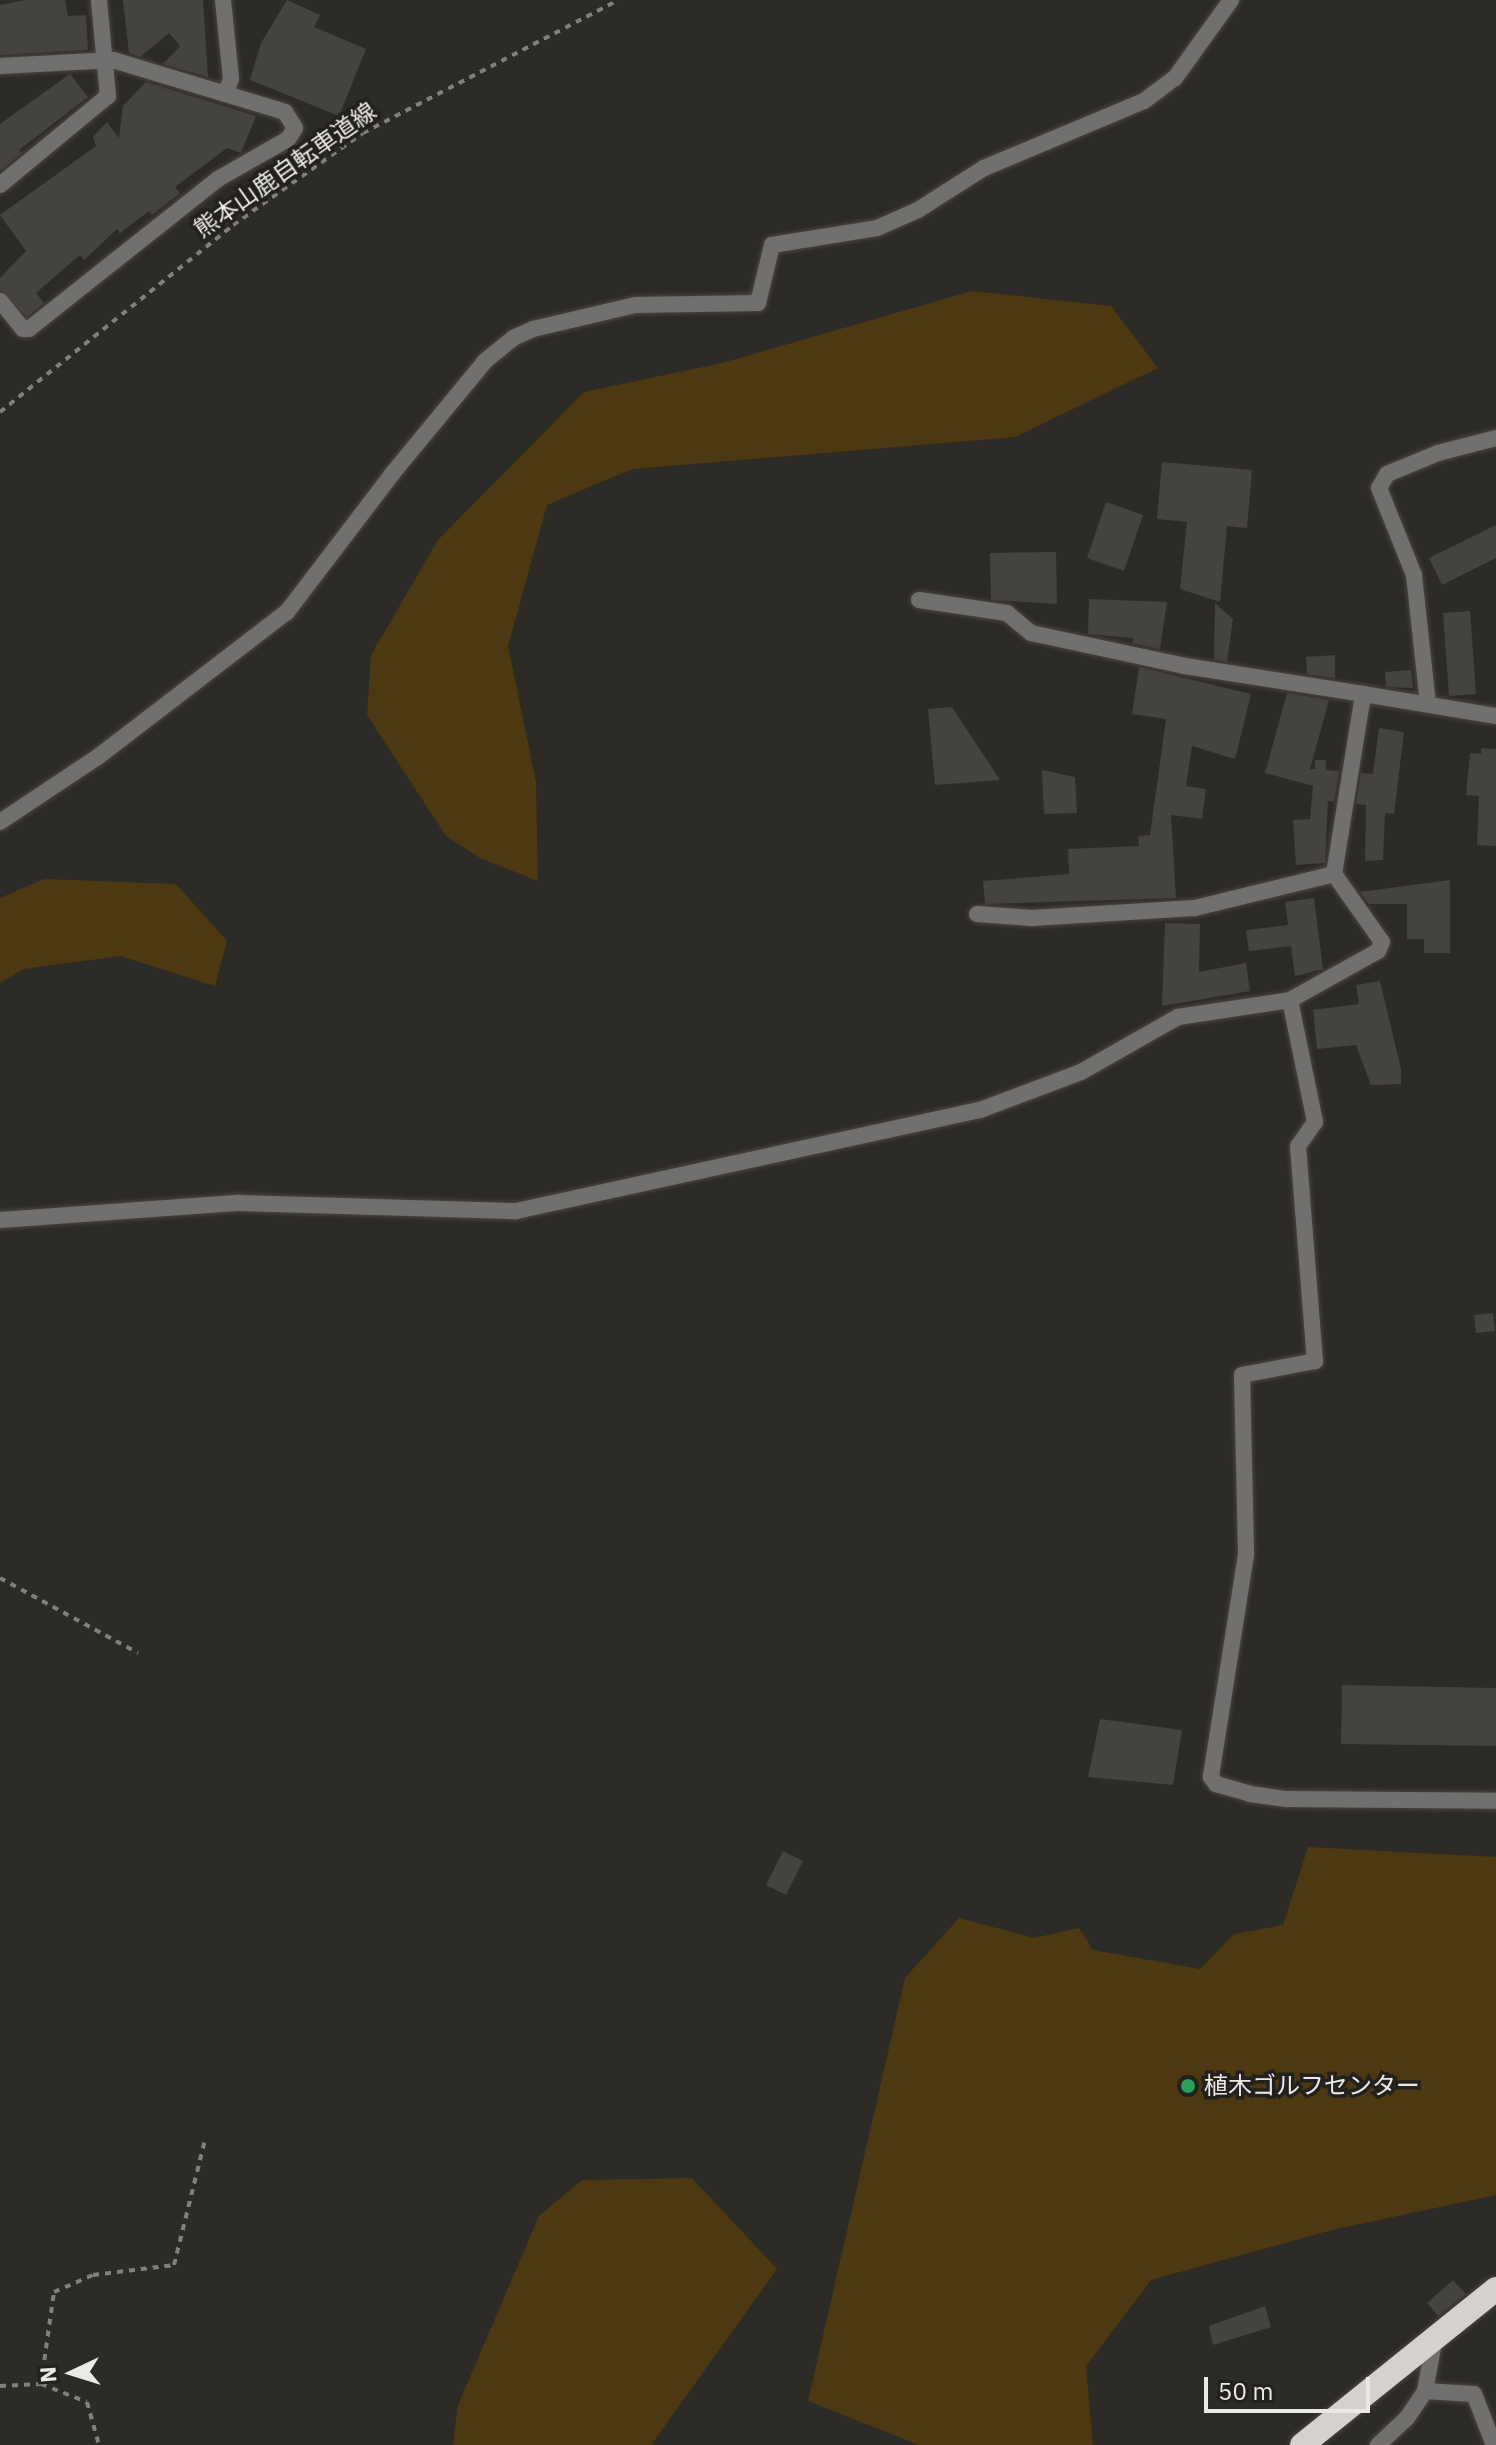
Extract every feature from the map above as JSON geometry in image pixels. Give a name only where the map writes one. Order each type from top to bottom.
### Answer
[{"type":"highway","points":[[1302,2445],[1436,2333],[1496,2289]]},
{"type":"street","points":[[0,185],[108,96],[99,0]]},
{"type":"street","points":[[223,0],[231,79],[226,92]]},
{"type":"street","points":[[0,822],[99,756],[287,612],[401,462],[485,361],[513,338],[533,329],[635,305],[758,303],[772,245],[877,228],[918,210],[984,168],[1144,101],[1175,78],[1231,0]]},
{"type":"street","points":[[0,66],[106,61],[226,92],[285,112],[295,128],[288,139],[218,179],[29,329],[23,329],[0,301]]},
{"type":"street","points":[[1428,704],[1414,575],[1379,488],[1387,474],[1438,453],[1496,438]]},
{"type":"street","points":[[919,600],[1007,613],[1031,633],[1185,666],[1496,716]]},
{"type":"street","points":[[0,1220],[239,1203],[516,1211],[980,1110],[1081,1072],[1178,1017],[1290,1000],[1378,951],[1382,942],[1334,874],[1363,694]]},
{"type":"street","points":[[977,914],[1032,918],[1195,908],[1334,874]]},
{"type":"street","points":[[1290,1000],[1315,1122],[1298,1146],[1315,1361],[1242,1375],[1246,1555],[1211,1777],[1216,1784],[1250,1794],[1287,1799],[1496,1801]]},
{"type":"street","points":[[1378,2445],[1407,2418],[1425,2391],[1436,2333]]},
{"type":"street","points":[[1425,2391],[1474,2394],[1494,2445]]},
{"type":"path","name":"熊本山鹿自転車道線","points":[[0,412],[233,225],[363,133],[618,0]]},
{"type":"path","points":[[0,1578],[138,1653]]},
{"type":"path","points":[[41,2384],[54,2292],[93,2275],[174,2265],[205,2140]]},
{"type":"path","points":[[0,2386],[41,2384],[87,2402],[99,2445]]},
{"type":"shaded area","points":[[972,291],[1111,306],[1158,368],[1015,437],[632,469],[547,505],[508,646],[536,782],[538,881],[480,858],[446,836],[367,715],[371,655],[438,540],[584,392],[722,363]]},
{"type":"shaded area","points":[[44,879],[176,884],[227,941],[215,986],[120,956],[24,969],[0,983],[0,898]]},
{"type":"shaded area","name":"植木ゴルフセンター","points":[[1308,1847],[1496,1857],[1496,2195],[1332,2230],[1151,2280],[1086,2366],[1093,2445],[919,2445],[808,2401],[905,1978],[959,1918],[1034,1938],[1079,1928],[1093,1950],[1200,1969],[1234,1934],[1283,1925]]},
{"type":"shaded area","points":[[692,2178],[777,2269],[651,2445],[453,2445],[458,2405],[539,2216],[582,2180]]},
{"type":"building","points":[[25,0],[65,0],[68,16],[86,15],[88,50],[0,55],[0,5]]},
{"type":"building","points":[[123,0],[203,0],[208,77],[163,64],[180,46],[169,33],[140,57],[129,53]]},
{"type":"building","points":[[287,0],[320,15],[314,27],[366,49],[339,116],[250,80],[261,43]]},
{"type":"building","points":[[70,74],[88,97],[19,150],[22,153],[0,171],[0,124]]},
{"type":"building","points":[[146,82],[256,116],[241,153],[227,148],[175,187],[180,193],[152,215],[149,211],[120,233],[117,229],[84,260],[80,255],[36,293],[44,303],[27,317],[0,290],[0,278],[26,251],[0,215],[96,146],[93,137],[107,122],[119,138],[123,106]]},
{"type":"building","points":[[1162,462],[1252,470],[1247,528],[1227,526],[1220,602],[1180,589],[1187,522],[1157,519]]},
{"type":"building","points":[[1106,502],[1143,515],[1124,571],[1087,558]]},
{"type":"building","points":[[1496,525],[1496,558],[1442,585],[1429,558]]},
{"type":"building","points":[[1056,552],[1057,604],[991,600],[990,553]]},
{"type":"building","points":[[1089,599],[1167,602],[1160,649],[1132,643],[1133,638],[1088,634]]},
{"type":"building","points":[[1215,603],[1233,619],[1227,662],[1214,659]]},
{"type":"building","points":[[1470,611],[1476,694],[1449,696],[1443,613]]},
{"type":"building","points":[[1335,655],[1335,678],[1307,674],[1306,657]]},
{"type":"building","points":[[1139,667],[1251,694],[1235,759],[1192,746],[1186,786],[1206,789],[1202,819],[1171,815],[1176,898],[985,904],[983,881],[1069,874],[1068,849],[1139,846],[1138,836],[1150,835],[1166,719],[1132,714]]},
{"type":"building","points":[[1411,670],[1413,688],[1386,687],[1385,672]]},
{"type":"building","points":[[1287,693],[1329,700],[1310,769],[1315,769],[1315,760],[1326,760],[1326,770],[1339,771],[1334,802],[1328,801],[1325,863],[1296,865],[1293,820],[1310,819],[1313,786],[1265,773]]},
{"type":"building","points":[[952,707],[1000,780],[935,785],[928,709]]},
{"type":"building","points":[[1379,728],[1404,732],[1394,814],[1385,813],[1383,860],[1365,861],[1366,805],[1356,804],[1361,773],[1373,774]]},
{"type":"building","points":[[1481,748],[1496,749],[1496,846],[1477,845],[1479,796],[1466,795],[1470,753],[1481,754]]},
{"type":"building","points":[[1042,770],[1075,777],[1077,813],[1044,814]]},
{"type":"building","points":[[1450,880],[1450,953],[1424,953],[1424,939],[1407,939],[1407,904],[1369,904],[1360,892]]},
{"type":"building","points":[[1314,898],[1323,969],[1295,976],[1291,946],[1249,951],[1246,930],[1288,925],[1285,902]]},
{"type":"building","points":[[1165,923],[1200,924],[1199,972],[1246,963],[1250,991],[1162,1006]]},
{"type":"building","points":[[1380,981],[1401,1069],[1401,1084],[1371,1085],[1356,1045],[1317,1049],[1313,1010],[1359,1004],[1356,985]]},
{"type":"building","points":[[1493,1313],[1495,1331],[1476,1333],[1474,1315]]},
{"type":"building","points":[[1342,1685],[1496,1688],[1496,1746],[1341,1744]]},
{"type":"building","points":[[1100,1719],[1182,1730],[1173,1785],[1088,1777]]},
{"type":"building","points":[[783,1851],[803,1861],[786,1895],[766,1885]]},
{"type":"building","points":[[1453,2280],[1466,2294],[1438,2316],[1427,2303]]},
{"type":"building","points":[[1265,2306],[1271,2327],[1213,2345],[1209,2326]]},
{"type":"place","name":"植木ゴルフセンター","points":[[1188,2086]]}]
